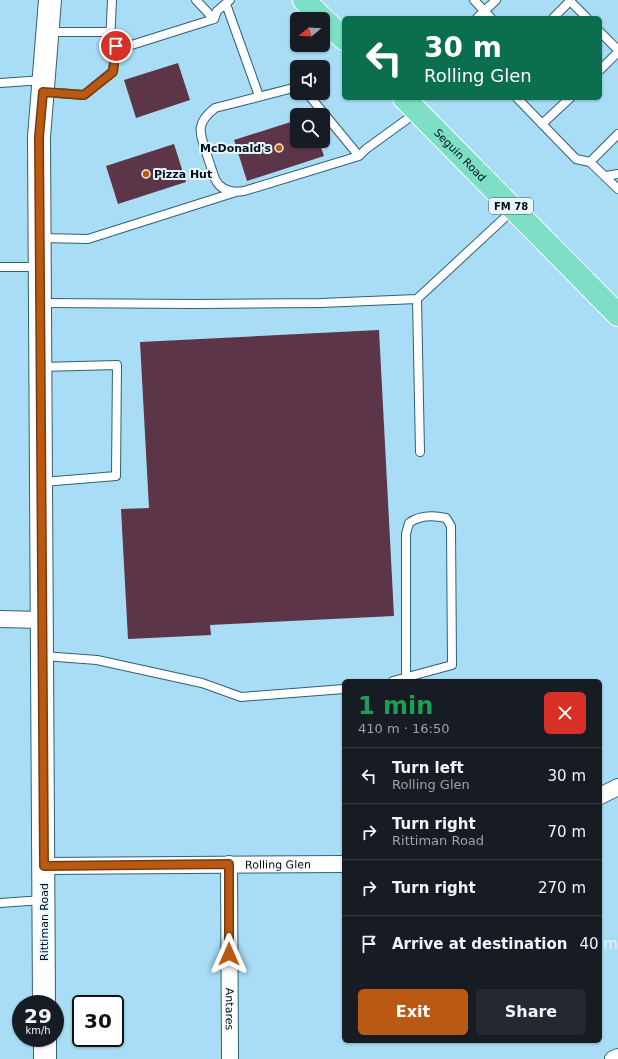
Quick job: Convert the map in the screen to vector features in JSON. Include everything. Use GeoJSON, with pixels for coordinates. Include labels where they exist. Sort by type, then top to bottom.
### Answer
{"type":"FeatureCollection","features":[{"type":"Feature","properties":{"kind":"main road","name":"Rittiman Road"},"geometry":{"type":"LineString","coordinates":[[44,995],[39,137],[50,0]]}},
{"type":"Feature","properties":{"kind":"main road"},"geometry":{"type":"LineString","coordinates":[[304,0],[342,38]]}},
{"type":"Feature","properties":{"kind":"main road","name":"Seguin Road"},"geometry":{"type":"LineString","coordinates":[[410,105],[618,314]]}},
{"type":"Feature","properties":{"kind":"main road"},"geometry":{"type":"LineString","coordinates":[[45,1047],[45,1059]]}},
{"type":"Feature","properties":{"kind":"street"},"geometry":{"type":"LineString","coordinates":[[0,620],[41,620]]}},
{"type":"Feature","properties":{"kind":"street"},"geometry":{"type":"LineString","coordinates":[[602,795],[618,787]]}},
{"type":"Feature","properties":{"kind":"street","name":"Antares"},"geometry":{"type":"LineString","coordinates":[[229,864],[230,1059]]}},
{"type":"Feature","properties":{"kind":"street","name":"Rolling Glen"},"geometry":{"type":"LineString","coordinates":[[44,866],[342,864]]}},
{"type":"Feature","properties":{"kind":"street"},"geometry":{"type":"LineString","coordinates":[[613,1059],[618,1057]]}},
{"type":"Feature","properties":{"kind":"lane"},"geometry":{"type":"LineString","coordinates":[[112,0],[110,43],[122,48],[214,19]]}},
{"type":"Feature","properties":{"kind":"lane"},"geometry":{"type":"LineString","coordinates":[[196,0],[214,19]]}},
{"type":"Feature","properties":{"kind":"lane"},"geometry":{"type":"LineString","coordinates":[[474,0],[490,16]]}},
{"type":"Feature","properties":{"kind":"lane"},"geometry":{"type":"LineString","coordinates":[[479,16],[496,0]]}},
{"type":"Feature","properties":{"kind":"lane"},"geometry":{"type":"LineString","coordinates":[[555,16],[570,1],[585,16]]}},
{"type":"Feature","properties":{"kind":"lane"},"geometry":{"type":"LineString","coordinates":[[214,19],[217,11],[228,2],[259,96]]}},
{"type":"Feature","properties":{"kind":"lane"},"geometry":{"type":"LineString","coordinates":[[47,32],[110,32]]}},
{"type":"Feature","properties":{"kind":"lane"},"geometry":{"type":"LineString","coordinates":[[602,34],[618,52],[602,68]]}},
{"type":"Feature","properties":{"kind":"lane"},"geometry":{"type":"LineString","coordinates":[[0,83],[43,86],[84,95],[113,72],[116,46]]}},
{"type":"Feature","properties":{"kind":"lane"},"geometry":{"type":"LineString","coordinates":[[236,192],[223,189],[217,183],[200,134],[203,121],[215,108],[290,89]]}},
{"type":"Feature","properties":{"kind":"lane"},"geometry":{"type":"LineString","coordinates":[[313,100],[359,156]]}},
{"type":"Feature","properties":{"kind":"lane"},"geometry":{"type":"LineString","coordinates":[[518,100],[576,159],[590,162],[618,189]]}},
{"type":"Feature","properties":{"kind":"lane"},"geometry":{"type":"LineString","coordinates":[[542,124],[568,100]]}},
{"type":"Feature","properties":{"kind":"lane"},"geometry":{"type":"LineString","coordinates":[[40,238],[88,239],[236,192],[244,191],[359,156],[410,105]]}},
{"type":"Feature","properties":{"kind":"lane"},"geometry":{"type":"LineString","coordinates":[[590,162],[618,134]]}},
{"type":"Feature","properties":{"kind":"lane"},"geometry":{"type":"LineString","coordinates":[[606,176],[618,174]]}},
{"type":"Feature","properties":{"kind":"lane"},"geometry":{"type":"LineString","coordinates":[[40,303],[320,304],[417,299],[514,209]]}},
{"type":"Feature","properties":{"kind":"lane"},"geometry":{"type":"LineString","coordinates":[[0,267],[40,267]]}},
{"type":"Feature","properties":{"kind":"lane"},"geometry":{"type":"LineString","coordinates":[[417,299],[420,452]]}},
{"type":"Feature","properties":{"kind":"lane"},"geometry":{"type":"LineString","coordinates":[[40,367],[116,365],[116,476],[41,482]]}},
{"type":"Feature","properties":{"kind":"lane"},"geometry":{"type":"LineString","coordinates":[[402,679],[406,678],[452,665],[452,526],[446,518],[433,516],[416,518],[409,524],[406,534],[406,678]]}},
{"type":"Feature","properties":{"kind":"lane"},"geometry":{"type":"LineString","coordinates":[[42,656],[97,660],[202,683],[241,697],[342,689]]}},
{"type":"Feature","properties":{"kind":"lane"},"geometry":{"type":"LineString","coordinates":[[0,903],[44,900]]}},
{"type":"Feature","properties":{"kind":"building"},"geometry":{"type":"Polygon","coordinates":[[[178,63],[190,100],[136,118],[124,80],[178,63]]]}},
{"type":"Feature","properties":{"kind":"building","name":"McDonald's"},"geometry":{"type":"Polygon","coordinates":[[[290,122],[290,148],[321,148],[324,156],[247,181],[234,140],[290,122]]]}},
{"type":"Feature","properties":{"kind":"building","name":"Pizza Hut"},"geometry":{"type":"Polygon","coordinates":[[[174,144],[186,182],[118,204],[106,166],[174,144]]]}},
{"type":"Feature","properties":{"kind":"building"},"geometry":{"type":"Polygon","coordinates":[[[379,330],[394,616],[210,625],[211,635],[128,639],[121,509],[149,508],[140,342],[379,330]]]}},
{"type":"Feature","properties":{"kind":"place","name":"McDonald's"},"geometry":{"type":"Point","coordinates":[279,148]}},
{"type":"Feature","properties":{"kind":"place","name":"Pizza Hut"},"geometry":{"type":"Point","coordinates":[146,174]}},
{"type":"Feature","properties":{"kind":"route"},"geometry":{"type":"LineString","coordinates":[[116,46],[113,72],[84,95],[43,92],[39,137],[44,866],[229,864],[229,954]]}}]}
